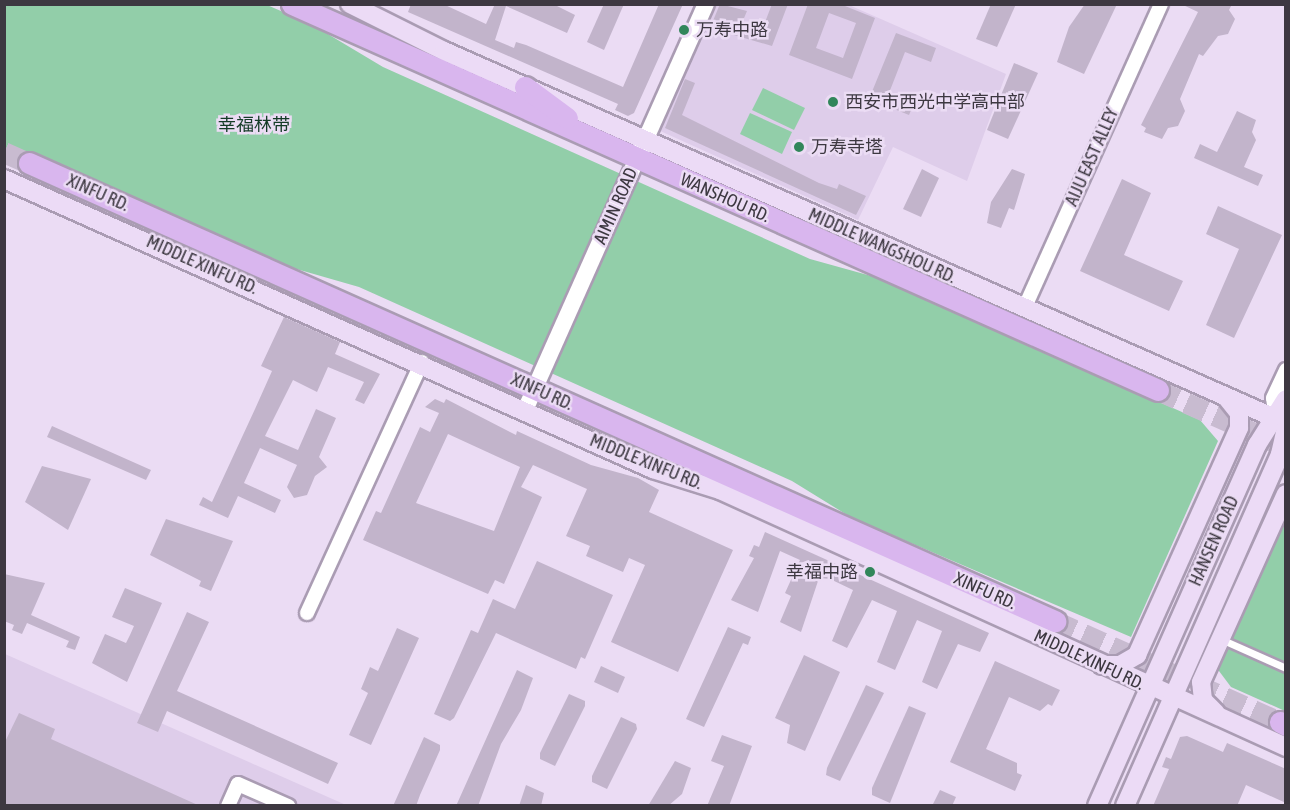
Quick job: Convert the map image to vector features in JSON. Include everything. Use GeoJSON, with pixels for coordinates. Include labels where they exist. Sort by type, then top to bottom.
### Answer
{"type":"FeatureCollection","features":[{"type":"Feature","properties":{"kind":"main road","name":"WANSHOU RD."},"geometry":{"type":"LineString","coordinates":[[292,4],[604,144],[641,150],[1158,390]]}},
{"type":"Feature","properties":{"kind":"main road","name":"MIDDLE WANGSHOU RD."},"geometry":{"type":"LineString","coordinates":[[359,6],[525,87],[641,150],[1024,309],[1282,423]]}},
{"type":"Feature","properties":{"kind":"main road"},"geometry":{"type":"LineString","coordinates":[[525,87],[604,144]]}},
{"type":"Feature","properties":{"kind":"main road","name":"XINFU RD."},"geometry":{"type":"LineString","coordinates":[[29,162],[1055,621]]}},
{"type":"Feature","properties":{"kind":"main road","name":"MIDDLE XINFU RD."},"geometry":{"type":"LineString","coordinates":[[4,179],[526,408],[654,469],[720,490],[1148,687],[1286,747]]}},
{"type":"Feature","properties":{"kind":"main road"},"geometry":{"type":"LineString","coordinates":[[1100,665],[1120,665],[1137,655],[1239,428],[1239,413],[1225,397]]}},
{"type":"Feature","properties":{"kind":"main road","name":"HANSEN ROAD"},"geometry":{"type":"LineString","coordinates":[[1125,806],[1280,454],[1286,399]]}},
{"type":"Feature","properties":{"kind":"main road","name":"HANSEN ROAD"},"geometry":{"type":"LineString","coordinates":[[1097,806],[1257,445],[1282,423]]}},
{"type":"Feature","properties":{"kind":"main road"},"geometry":{"type":"LineString","coordinates":[[1227,721],[1200,693],[1220,639],[1286,494]]}},
{"type":"Feature","properties":{"kind":"street","name":"AIMIN ROAD"},"geometry":{"type":"LineString","coordinates":[[526,408],[706,4]]}},
{"type":"Feature","properties":{"kind":"street","name":"AIJU EAST ALLEY"},"geometry":{"type":"LineString","coordinates":[[1024,309],[1161,4]]}},
{"type":"Feature","properties":{"kind":"street"},"geometry":{"type":"LineString","coordinates":[[307,613],[422,362]]}},
{"type":"Feature","properties":{"kind":"street"},"geometry":{"type":"LineString","coordinates":[[1282,423],[1273,399],[1286,370]]}},
{"type":"Feature","properties":{"kind":"street"},"geometry":{"type":"LineString","coordinates":[[228,806],[238,784],[288,806]]}},
{"type":"Feature","properties":{"kind":"lane"},"geometry":{"type":"LineString","coordinates":[[1220,639],[1286,668]]}},
{"type":"Feature","properties":{"kind":"shaded area","name":"西安市西光中学高中部"},"geometry":{"type":"Polygon","coordinates":[[[715,5],[849,5],[1006,74],[967,181],[893,147],[858,220],[658,130],[715,5]]]}},
{"type":"Feature","properties":{"kind":"shaded area"},"geometry":{"type":"Polygon","coordinates":[[[5,654],[346,805],[5,805],[5,654]]]}},
{"type":"Feature","properties":{"kind":"green space","name":"幸福林带"},"geometry":{"type":"Polygon","coordinates":[[[5,5],[267,5],[311,24],[383,67],[810,259],[882,279],[1200,420],[1218,441],[1131,637],[852,518],[792,481],[359,287],[286,266],[108,186],[97,190],[5,150],[5,5]]]}},
{"type":"Feature","properties":{"kind":"green space"},"geometry":{"type":"Polygon","coordinates":[[[763,88],[805,108],[794,130],[752,110],[763,88]]]}},
{"type":"Feature","properties":{"kind":"green space"},"geometry":{"type":"Polygon","coordinates":[[[750,113],[792,132],[782,154],[740,134],[750,113]]]}},
{"type":"Feature","properties":{"kind":"green space"},"geometry":{"type":"Polygon","coordinates":[[[1285,513],[1285,711],[1231,687],[1216,667],[1285,513]]]}},
{"type":"Feature","properties":{"kind":"building"},"geometry":{"type":"Polygon","coordinates":[[[411,4],[443,4],[486,24],[495,4],[553,4],[575,15],[567,33],[506,6],[495,40],[514,48],[516,42],[526,45],[623,87],[659,4],[683,4],[634,113],[628,116],[615,110],[618,104],[408,12],[411,4]]]}},
{"type":"Feature","properties":{"kind":"building"},"geometry":{"type":"Polygon","coordinates":[[[604,4],[624,4],[604,50],[587,42],[604,4]]]}},
{"type":"Feature","properties":{"kind":"building"},"geometry":{"type":"Polygon","coordinates":[[[720,4],[747,11],[742,23],[762,30],[772,4],[788,4],[772,46],[710,28],[720,4]]]}},
{"type":"Feature","properties":{"kind":"building"},"geometry":{"type":"Polygon","coordinates":[[[808,4],[840,4],[875,18],[852,79],[789,55],[808,4]],[[829,13],[816,48],[843,58],[856,23],[829,13]]]}},
{"type":"Feature","properties":{"kind":"building"},"geometry":{"type":"Polygon","coordinates":[[[991,4],[1016,4],[997,47],[976,39],[991,4]]]}},
{"type":"Feature","properties":{"kind":"building"},"geometry":{"type":"Polygon","coordinates":[[[1085,4],[1117,4],[1084,74],[1057,62],[1069,27],[1085,4]]]}},
{"type":"Feature","properties":{"kind":"building"},"geometry":{"type":"Polygon","coordinates":[[[1181,4],[1232,4],[1229,10],[1235,19],[1228,34],[1218,36],[1203,56],[1199,54],[1180,99],[1185,111],[1178,126],[1168,128],[1162,139],[1144,132],[1146,128],[1141,125],[1198,12],[1181,4]]]}},
{"type":"Feature","properties":{"kind":"building"},"geometry":{"type":"Polygon","coordinates":[[[896,33],[936,48],[931,62],[905,52],[889,93],[914,103],[909,115],[869,99],[896,33]]]}},
{"type":"Feature","properties":{"kind":"building"},"geometry":{"type":"Polygon","coordinates":[[[1014,63],[1038,73],[1008,139],[987,130],[1014,63]]]}},
{"type":"Feature","properties":{"kind":"building"},"geometry":{"type":"Polygon","coordinates":[[[685,79],[695,83],[682,115],[819,183],[837,189],[839,184],[866,196],[856,215],[665,128],[685,79]]]}},
{"type":"Feature","properties":{"kind":"building"},"geometry":{"type":"Polygon","coordinates":[[[1237,111],[1256,120],[1252,132],[1256,140],[1244,167],[1263,175],[1258,186],[1194,158],[1200,144],[1217,152],[1237,111]]]}},
{"type":"Feature","properties":{"kind":"building"},"geometry":{"type":"Polygon","coordinates":[[[922,169],[939,178],[921,217],[903,209],[922,169]]]}},
{"type":"Feature","properties":{"kind":"building"},"geometry":{"type":"Polygon","coordinates":[[[1012,169],[1025,174],[1014,210],[1009,208],[1001,228],[987,223],[991,202],[1012,169]]]}},
{"type":"Feature","properties":{"kind":"building"},"geometry":{"type":"Polygon","coordinates":[[[1122,179],[1151,193],[1124,255],[1183,281],[1169,311],[1080,271],[1122,179]]]}},
{"type":"Feature","properties":{"kind":"building"},"geometry":{"type":"Polygon","coordinates":[[[1218,206],[1282,235],[1234,338],[1206,325],[1239,249],[1206,234],[1218,206]]]}},
{"type":"Feature","properties":{"kind":"building"},"geometry":{"type":"Polygon","coordinates":[[[284,317],[340,342],[335,354],[380,374],[364,404],[355,400],[364,382],[328,367],[317,392],[293,380],[265,436],[298,450],[316,409],[336,418],[319,457],[327,467],[315,476],[307,495],[294,498],[287,487],[297,465],[260,448],[244,483],[281,500],[275,513],[238,496],[228,518],[199,505],[203,497],[212,502],[255,409],[272,371],[261,366],[284,317]]]}},
{"type":"Feature","properties":{"kind":"building"},"geometry":{"type":"Polygon","coordinates":[[[435,399],[444,403],[446,399],[516,435],[517,431],[591,465],[638,478],[659,490],[649,512],[733,550],[678,672],[611,642],[645,565],[629,558],[623,572],[586,556],[590,546],[566,536],[587,489],[533,465],[521,487],[542,497],[504,584],[495,580],[488,594],[363,540],[376,511],[381,513],[420,427],[430,432],[439,413],[425,407],[435,399]],[[448,434],[416,503],[494,531],[520,467],[448,434]]]}},
{"type":"Feature","properties":{"kind":"building"},"geometry":{"type":"Polygon","coordinates":[[[52,426],[151,470],[146,480],[47,437],[52,426]]]}},
{"type":"Feature","properties":{"kind":"building"},"geometry":{"type":"Polygon","coordinates":[[[42,466],[91,479],[68,530],[25,502],[42,466]]]}},
{"type":"Feature","properties":{"kind":"building"},"geometry":{"type":"Polygon","coordinates":[[[166,519],[233,541],[211,591],[199,586],[201,581],[150,555],[166,519]]]}},
{"type":"Feature","properties":{"kind":"building"},"geometry":{"type":"Polygon","coordinates":[[[765,532],[989,633],[980,652],[958,644],[937,689],[922,682],[942,631],[917,620],[895,670],[877,662],[897,611],[872,600],[847,648],[832,641],[853,590],[830,579],[819,578],[801,632],[780,622],[791,596],[785,593],[800,560],[780,551],[758,612],[731,600],[754,558],[749,556],[754,545],[759,547],[765,532]]]}},
{"type":"Feature","properties":{"kind":"building"},"geometry":{"type":"Polygon","coordinates":[[[537,561],[613,595],[585,659],[581,657],[576,669],[496,633],[454,718],[450,721],[434,714],[471,630],[478,633],[493,599],[515,609],[537,561]]]}},
{"type":"Feature","properties":{"kind":"building"},"geometry":{"type":"Polygon","coordinates":[[[4,574],[45,583],[31,615],[80,637],[75,650],[66,647],[69,641],[27,623],[22,634],[12,630],[14,625],[4,621],[4,574]]]}},
{"type":"Feature","properties":{"kind":"building"},"geometry":{"type":"Polygon","coordinates":[[[125,588],[162,603],[127,682],[92,663],[105,634],[126,643],[134,626],[112,617],[125,588]]]}},
{"type":"Feature","properties":{"kind":"building"},"geometry":{"type":"Polygon","coordinates":[[[187,612],[209,622],[177,691],[338,763],[328,784],[167,711],[158,732],[137,723],[187,612]]]}},
{"type":"Feature","properties":{"kind":"building"},"geometry":{"type":"Polygon","coordinates":[[[728,627],[751,637],[748,645],[743,643],[704,727],[686,719],[728,627]]]}},
{"type":"Feature","properties":{"kind":"building"},"geometry":{"type":"Polygon","coordinates":[[[397,628],[419,638],[371,745],[349,735],[368,693],[361,689],[370,667],[378,671],[397,628]]]}},
{"type":"Feature","properties":{"kind":"building"},"geometry":{"type":"Polygon","coordinates":[[[804,655],[840,672],[805,751],[787,743],[790,725],[775,718],[804,655]]]}},
{"type":"Feature","properties":{"kind":"building"},"geometry":{"type":"Polygon","coordinates":[[[995,661],[1060,690],[1052,706],[1048,704],[1040,711],[1009,697],[986,749],[1017,763],[1017,773],[1022,775],[1015,791],[950,762],[995,661]]]}},
{"type":"Feature","properties":{"kind":"building"},"geometry":{"type":"Polygon","coordinates":[[[601,666],[625,677],[618,693],[594,682],[601,666]]]}},
{"type":"Feature","properties":{"kind":"building"},"geometry":{"type":"Polygon","coordinates":[[[517,670],[533,678],[521,710],[501,744],[478,806],[456,806],[517,670]]]}},
{"type":"Feature","properties":{"kind":"building"},"geometry":{"type":"Polygon","coordinates":[[[866,685],[884,693],[840,781],[826,775],[827,768],[866,685]]]}},
{"type":"Feature","properties":{"kind":"building"},"geometry":{"type":"Polygon","coordinates":[[[569,694],[585,701],[585,706],[555,766],[540,759],[540,753],[569,694]]]}},
{"type":"Feature","properties":{"kind":"building"},"geometry":{"type":"Polygon","coordinates":[[[909,706],[926,713],[890,803],[872,795],[872,788],[909,706]]]}},
{"type":"Feature","properties":{"kind":"building"},"geometry":{"type":"Polygon","coordinates":[[[19,713],[55,729],[51,739],[200,806],[4,806],[4,744],[19,713]]]}},
{"type":"Feature","properties":{"kind":"building"},"geometry":{"type":"Polygon","coordinates":[[[621,717],[636,724],[637,729],[607,789],[592,782],[592,776],[621,717]]]}},
{"type":"Feature","properties":{"kind":"building"},"geometry":{"type":"Polygon","coordinates":[[[722,735],[752,746],[729,806],[707,806],[724,766],[711,761],[722,735]]]}},
{"type":"Feature","properties":{"kind":"building"},"geometry":{"type":"Polygon","coordinates":[[[1187,736],[1223,752],[1227,743],[1286,769],[1286,803],[1246,785],[1237,806],[1153,806],[1169,769],[1162,767],[1166,757],[1171,759],[1180,737],[1187,736]]]}},
{"type":"Feature","properties":{"kind":"building"},"geometry":{"type":"Polygon","coordinates":[[[424,737],[440,745],[440,750],[416,806],[393,806],[424,737]]]}},
{"type":"Feature","properties":{"kind":"building"},"geometry":{"type":"Polygon","coordinates":[[[675,761],[691,768],[682,794],[668,806],[648,806],[675,761]]]}},
{"type":"Feature","properties":{"kind":"building"},"geometry":{"type":"Polygon","coordinates":[[[526,785],[544,793],[541,806],[519,806],[526,785]]]}},
{"type":"Feature","properties":{"kind":"building"},"geometry":{"type":"Polygon","coordinates":[[[940,790],[956,797],[952,806],[932,806],[940,790]]]}},
{"type":"Feature","properties":{"kind":"tunnel"},"geometry":{"type":"LineString","coordinates":[[4,152],[29,163]]}},
{"type":"Feature","properties":{"kind":"tunnel"},"geometry":{"type":"LineString","coordinates":[[1158,390],[1286,447]]}},
{"type":"Feature","properties":{"kind":"tunnel"},"geometry":{"type":"LineString","coordinates":[[1055,621],[1280,722]]}},
{"type":"Feature","properties":{"kind":"place","name":"万寿中路"},"geometry":{"type":"Point","coordinates":[684,30]}},
{"type":"Feature","properties":{"kind":"place","name":"西安市西光中学高中部"},"geometry":{"type":"Point","coordinates":[833,102]}},
{"type":"Feature","properties":{"kind":"place","name":"万寿寺塔"},"geometry":{"type":"Point","coordinates":[799,147]}},
{"type":"Feature","properties":{"kind":"place","name":"幸福中路"},"geometry":{"type":"Point","coordinates":[870,572]}}]}
